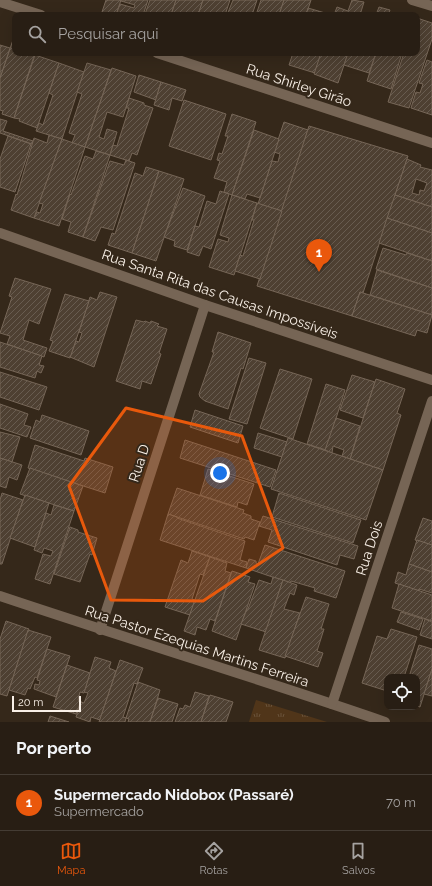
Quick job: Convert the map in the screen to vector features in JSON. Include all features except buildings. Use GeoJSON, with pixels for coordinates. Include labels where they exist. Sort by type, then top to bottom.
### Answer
{"type":"FeatureCollection","features":[{"type":"Feature","properties":{"kind":"street"},"geometry":{"type":"LineString","coordinates":[[412,0],[432,6]]}},
{"type":"Feature","properties":{"kind":"street"},"geometry":{"type":"LineString","coordinates":[[0,2],[32,12]]}},
{"type":"Feature","properties":{"kind":"street","name":"Rua Shirley Girão"},"geometry":{"type":"LineString","coordinates":[[166,56],[432,143]]}},
{"type":"Feature","properties":{"kind":"street","name":"Rua Santa Rita das Causas Impossíveis"},"geometry":{"type":"LineString","coordinates":[[0,233],[205,305],[432,380]]}},
{"type":"Feature","properties":{"kind":"street","name":"Rua D"},"geometry":{"type":"LineString","coordinates":[[100,630],[205,305]]}},
{"type":"Feature","properties":{"kind":"street","name":"Rua Dois"},"geometry":{"type":"LineString","coordinates":[[332,704],[432,401]]}},
{"type":"Feature","properties":{"kind":"street","name":"Rua Pastor Ezequias Martins Ferreira"},"geometry":{"type":"LineString","coordinates":[[0,596],[100,630],[386,722]]}},
{"type":"Feature","properties":{"kind":"highlighted area"},"geometry":{"type":"Polygon","coordinates":[[[126,408],[242,436],[283,548],[203,601],[111,600],[69,486],[126,408]]]}},
{"type":"Feature","properties":{"kind":"green space"},"geometry":{"type":"Polygon","coordinates":[[[256,700],[327,722],[249,722],[256,700]]]}},
{"type":"Feature","properties":{"kind":"place","name":"Supermercado Nidobox (Passaré)"},"geometry":{"type":"Point","coordinates":[319,272]}}]}
